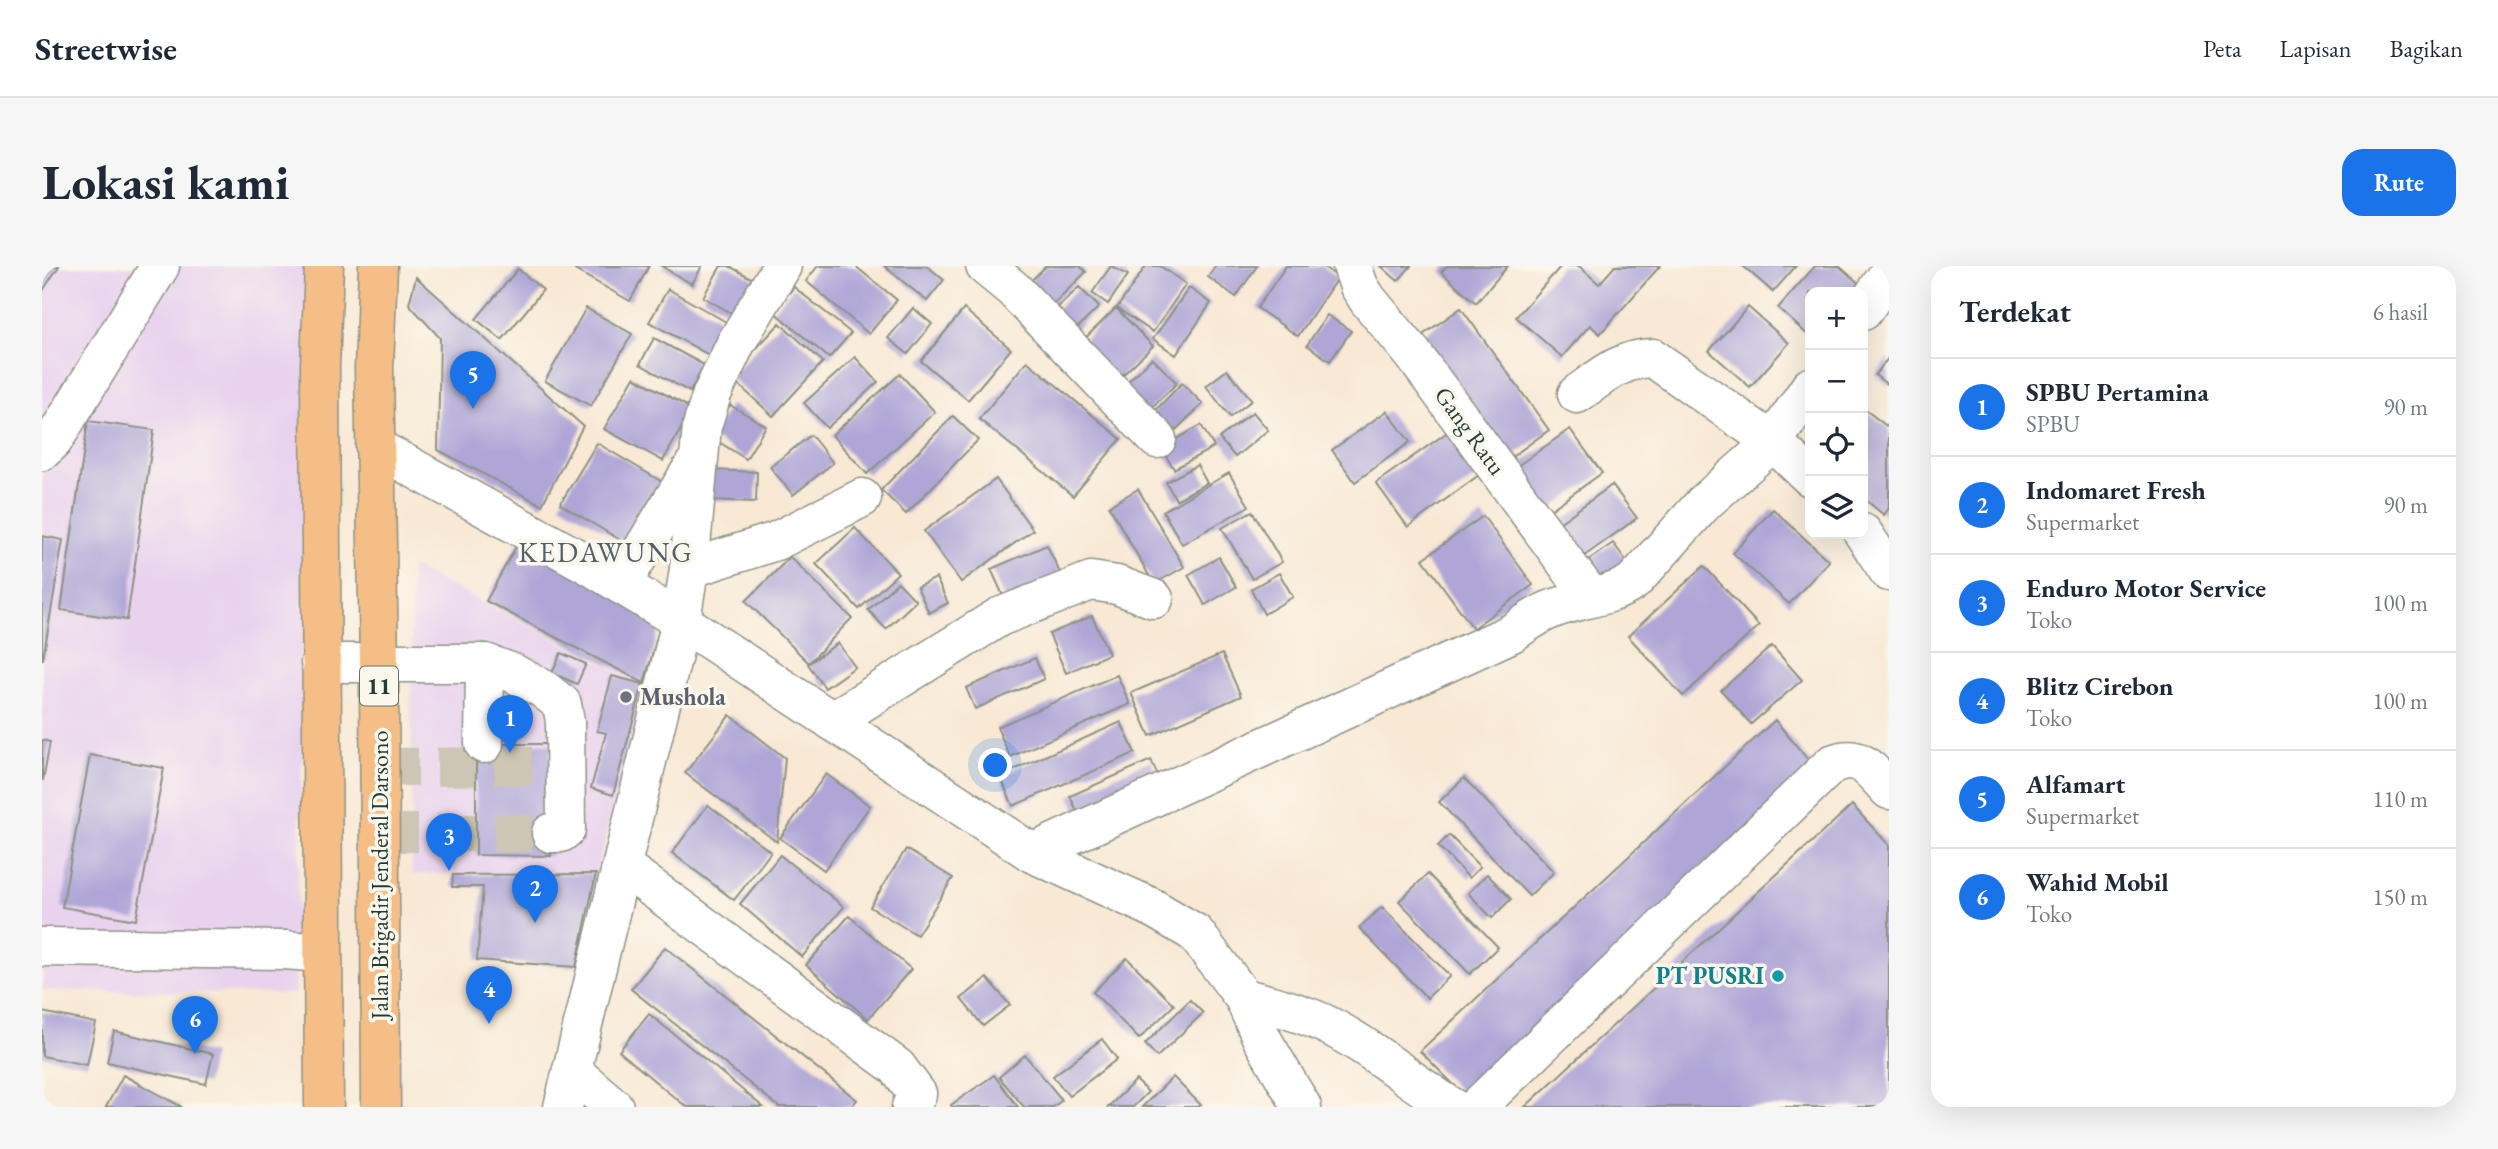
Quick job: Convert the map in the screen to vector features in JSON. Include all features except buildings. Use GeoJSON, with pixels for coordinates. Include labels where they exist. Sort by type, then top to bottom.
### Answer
{"type":"FeatureCollection","features":[{"type":"Feature","properties":{"kind":"highway"},"geometry":{"type":"LineString","coordinates":[[324,266],[320,366],[324,1107]]}},
{"type":"Feature","properties":{"kind":"highway","name":"Jalan Brigadir Jenderal Darsono"},"geometry":{"type":"LineString","coordinates":[[378,266],[374,368],[379,663],[381,1107]]}},
{"type":"Feature","properties":{"kind":"highway"},"geometry":{"type":"LineString","coordinates":[[320,366],[374,368]]}},
{"type":"Feature","properties":{"kind":"highway"},"geometry":{"type":"LineString","coordinates":[[321,799],[379,799]]}},
{"type":"Feature","properties":{"kind":"street"},"geometry":{"type":"LineString","coordinates":[[42,451],[53,441],[160,266]]}},
{"type":"Feature","properties":{"kind":"street"},"geometry":{"type":"LineString","coordinates":[[563,1107],[681,621],[689,569],[702,426],[712,394],[736,343],[782,266]]}},
{"type":"Feature","properties":{"kind":"street"},"geometry":{"type":"LineString","coordinates":[[985,266],[1013,289],[1157,439]]}},
{"type":"Feature","properties":{"kind":"street","name":"Gang Ratu"},"geometry":{"type":"LineString","coordinates":[[1352,266],[1359,286],[1368,300],[1413,354],[1591,597]]}},
{"type":"Feature","properties":{"kind":"street"},"geometry":{"type":"LineString","coordinates":[[1868,304],[1889,272],[1883,266]]}},
{"type":"Feature","properties":{"kind":"street"},"geometry":{"type":"LineString","coordinates":[[1577,394],[1621,364],[1638,358],[1653,358],[1773,442],[1809,476]]}},
{"type":"Feature","properties":{"kind":"street"},"geometry":{"type":"LineString","coordinates":[[1032,853],[1512,633],[1548,611],[1622,590],[1634,581],[1704,503],[1773,442],[1805,394]]}},
{"type":"Feature","properties":{"kind":"street"},"geometry":{"type":"LineString","coordinates":[[375,447],[681,621],[1032,853],[1151,906],[1195,933],[1244,998],[1262,1040],[1301,1107]]}},
{"type":"Feature","properties":{"kind":"street"},"geometry":{"type":"LineString","coordinates":[[621,585],[699,457]]}},
{"type":"Feature","properties":{"kind":"street"},"geometry":{"type":"LineString","coordinates":[[689,569],[776,541],[862,498]]}},
{"type":"Feature","properties":{"kind":"street"},"geometry":{"type":"LineString","coordinates":[[1867,539],[1889,572]]}},
{"type":"Feature","properties":{"kind":"street"},"geometry":{"type":"LineString","coordinates":[[832,721],[999,617],[1091,581],[1117,585],[1154,599]]}},
{"type":"Feature","properties":{"kind":"street"},"geometry":{"type":"LineString","coordinates":[[320,663],[485,663],[513,673],[544,689],[562,704],[565,722],[558,800]]}},
{"type":"Feature","properties":{"kind":"street"},"geometry":{"type":"LineString","coordinates":[[484,744],[485,663]]}},
{"type":"Feature","properties":{"kind":"street"},"geometry":{"type":"LineString","coordinates":[[1477,1107],[1832,764],[1847,758],[1863,763],[1889,790]]}},
{"type":"Feature","properties":{"kind":"street"},"geometry":{"type":"LineString","coordinates":[[622,866],[897,1068],[917,1094],[911,1107]]}},
{"type":"Feature","properties":{"kind":"street"},"geometry":{"type":"LineString","coordinates":[[42,947],[285,950],[322,953]]}},
{"type":"Feature","properties":{"kind":"street"},"geometry":{"type":"LineString","coordinates":[[1244,998],[1282,1006],[1322,1023],[1385,1061],[1419,1087],[1452,1107]]}},
{"type":"Feature","properties":{"kind":"street"},"geometry":{"type":"LineString","coordinates":[[572,1071],[614,1107]]}},
{"type":"Feature","properties":{"kind":"shaded area"},"geometry":{"type":"Polygon","coordinates":[[[42,266],[316,266],[295,994],[42,990],[42,266]]]}},
{"type":"Feature","properties":{"kind":"shaded area"},"geometry":{"type":"Polygon","coordinates":[[[411,566],[646,685],[596,873],[412,874],[411,566]]]}},
{"type":"Feature","properties":{"kind":"tunnel"},"geometry":{"type":"LineString","coordinates":[[380,767],[551,766]]}},
{"type":"Feature","properties":{"kind":"tunnel"},"geometry":{"type":"LineString","coordinates":[[380,833],[551,833]]}},
{"type":"Feature","properties":{"kind":"place","name":"Alfamart"},"geometry":{"type":"Point","coordinates":[473,409]}},
{"type":"Feature","properties":{"kind":"place","name":"Mushola"},"geometry":{"type":"Point","coordinates":[626,697]}},
{"type":"Feature","properties":{"kind":"place","name":"SPBU Pertamina"},"geometry":{"type":"Point","coordinates":[510,753]}},
{"type":"Feature","properties":{"kind":"place","name":"Enduro Motor Service"},"geometry":{"type":"Point","coordinates":[449,871]}},
{"type":"Feature","properties":{"kind":"place","name":"Indomaret Fresh"},"geometry":{"type":"Point","coordinates":[535,923]}},
{"type":"Feature","properties":{"kind":"place","name":"PT PUSRI"},"geometry":{"type":"Point","coordinates":[1778,976]}},
{"type":"Feature","properties":{"kind":"place","name":"Blitz Cirebon"},"geometry":{"type":"Point","coordinates":[489,1024]}},
{"type":"Feature","properties":{"kind":"place","name":"Wahid Mobil"},"geometry":{"type":"Point","coordinates":[195,1054]}},
{"type":"Feature","properties":{"kind":"district","name":"KEDAWUNG"},"geometry":{"type":"Point","coordinates":[606,552]}}]}
